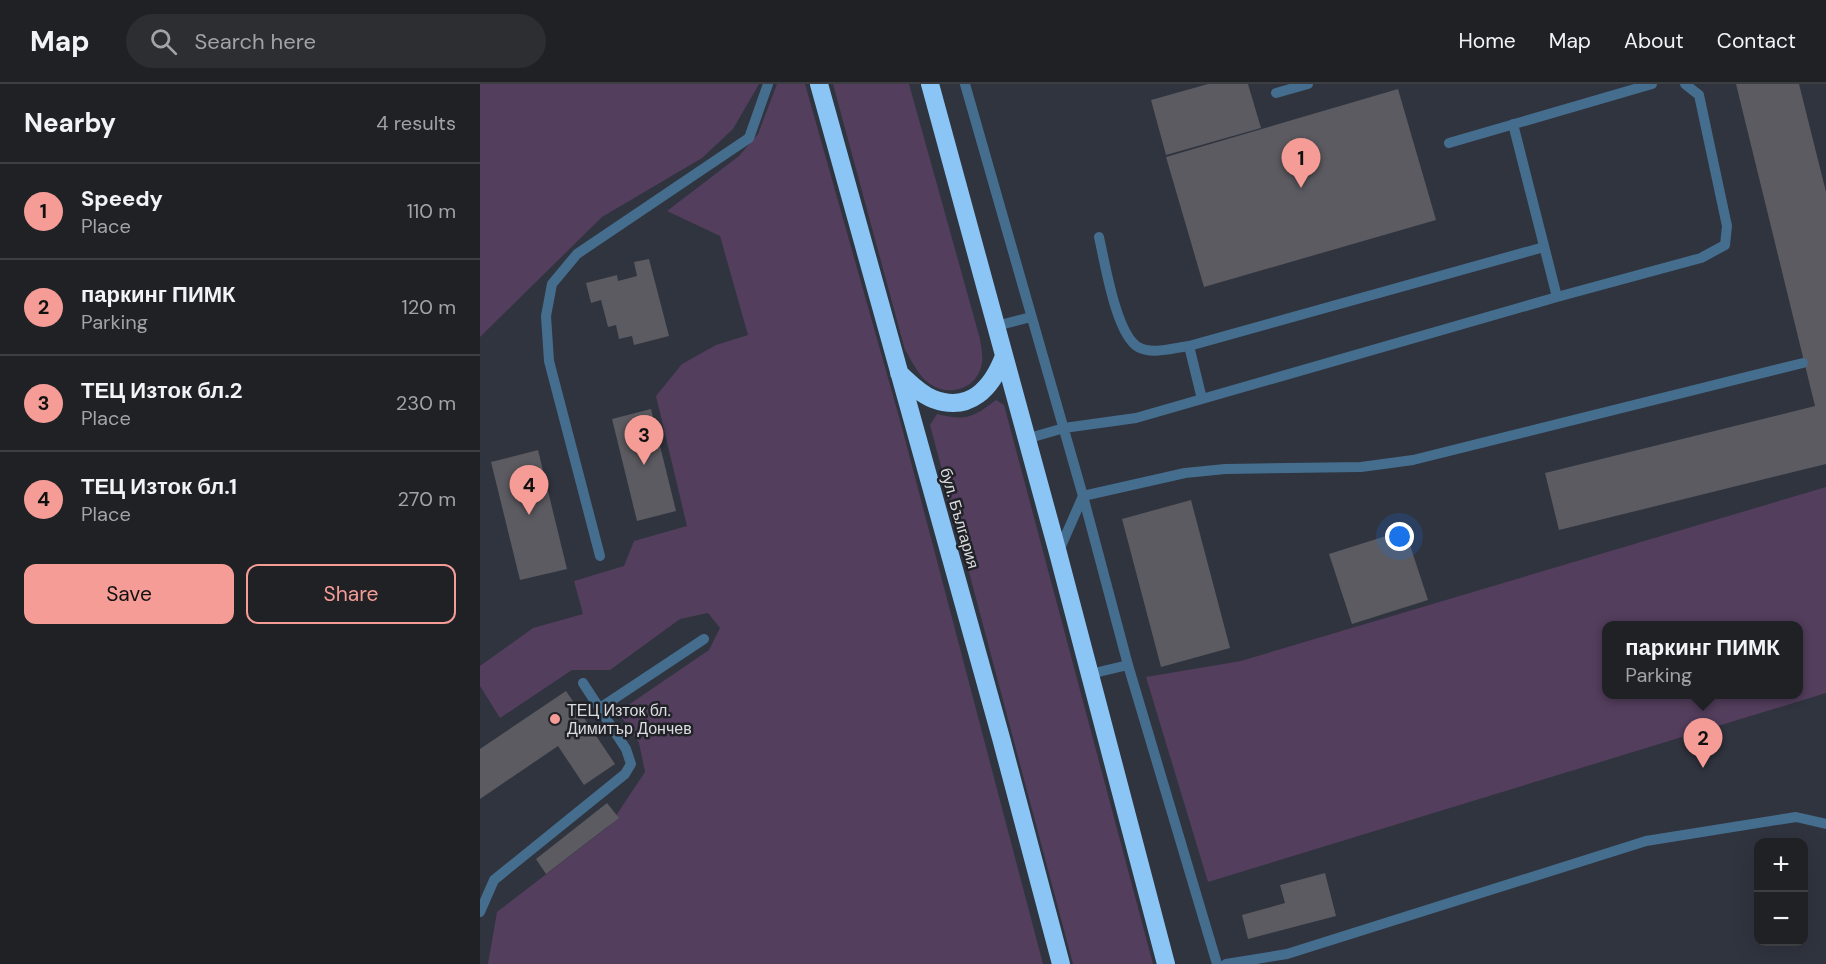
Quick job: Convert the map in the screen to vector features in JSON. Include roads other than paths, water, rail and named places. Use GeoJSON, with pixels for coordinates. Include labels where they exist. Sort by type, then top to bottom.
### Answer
{"type":"FeatureCollection","features":[{"type":"Feature","properties":{"kind":"highway","name":"бул. България"},"geometry":{"type":"LineString","coordinates":[[819,84],[1001,738],[1061,964]]}},
{"type":"Feature","properties":{"kind":"highway"},"geometry":{"type":"LineString","coordinates":[[930,84],[1058,554],[1166,964]]}},
{"type":"Feature","properties":{"kind":"highway"},"geometry":{"type":"LineString","coordinates":[[899,373],[920,392],[932,399],[952,403],[970,399],[987,389],[998,373],[1004,356]]}},
{"type":"Feature","properties":{"kind":"lane"},"geometry":{"type":"LineString","coordinates":[[600,556],[549,361],[546,316],[552,284],[577,254],[749,138],[768,84]]}},
{"type":"Feature","properties":{"kind":"lane"},"geometry":{"type":"LineString","coordinates":[[965,84],[1064,428],[1128,665],[1217,964]]}},
{"type":"Feature","properties":{"kind":"lane"},"geometry":{"type":"LineString","coordinates":[[1276,93],[1308,84]]}},
{"type":"Feature","properties":{"kind":"lane"},"geometry":{"type":"LineString","coordinates":[[1449,143],[1652,84]]}},
{"type":"Feature","properties":{"kind":"lane"},"geometry":{"type":"LineString","coordinates":[[1026,439],[1064,428],[1136,418],[1701,258],[1725,245],[1727,226],[1699,94],[1685,84]]}},
{"type":"Feature","properties":{"kind":"lane"},"geometry":{"type":"LineString","coordinates":[[1513,124],[1557,297]]}},
{"type":"Feature","properties":{"kind":"lane"},"geometry":{"type":"LineString","coordinates":[[1099,237],[1120,321],[1129,339],[1139,348],[1158,351],[1189,346],[1544,247]]}},
{"type":"Feature","properties":{"kind":"lane"},"geometry":{"type":"LineString","coordinates":[[996,326],[1031,317]]}},
{"type":"Feature","properties":{"kind":"lane"},"geometry":{"type":"LineString","coordinates":[[1189,346],[1202,399]]}},
{"type":"Feature","properties":{"kind":"lane"},"geometry":{"type":"LineString","coordinates":[[1083,496],[1185,473],[1226,469],[1361,467],[1413,460],[1803,363]]}},
{"type":"Feature","properties":{"kind":"lane"},"geometry":{"type":"LineString","coordinates":[[1058,554],[1083,496]]}},
{"type":"Feature","properties":{"kind":"lane"},"geometry":{"type":"LineString","coordinates":[[600,708],[704,639]]}},
{"type":"Feature","properties":{"kind":"lane"},"geometry":{"type":"LineString","coordinates":[[1090,674],[1128,665]]}},
{"type":"Feature","properties":{"kind":"lane"},"geometry":{"type":"LineString","coordinates":[[480,908],[494,880],[625,774],[631,764],[626,749],[583,683]]}},
{"type":"Feature","properties":{"kind":"lane"},"geometry":{"type":"LineString","coordinates":[[1226,964],[1288,959],[1646,841],[1796,817],[1826,824]]}},
{"type":"Feature","properties":{"kind":"place","name":"Speedy"},"geometry":{"type":"Point","coordinates":[1301,188]}},
{"type":"Feature","properties":{"kind":"place","name":"ТЕЦ Изток бл.2"},"geometry":{"type":"Point","coordinates":[644,465]}},
{"type":"Feature","properties":{"kind":"place","name":"ТЕЦ Изток бл.1"},"geometry":{"type":"Point","coordinates":[529,515]}},
{"type":"Feature","properties":{"kind":"place","name":"ТЕЦ Изток бл. Димитър Дончев"},"geometry":{"type":"Point","coordinates":[555,719]}},
{"type":"Feature","properties":{"kind":"place","name":"паркинг ПИМК"},"geometry":{"type":"Point","coordinates":[1703,768]}}]}
